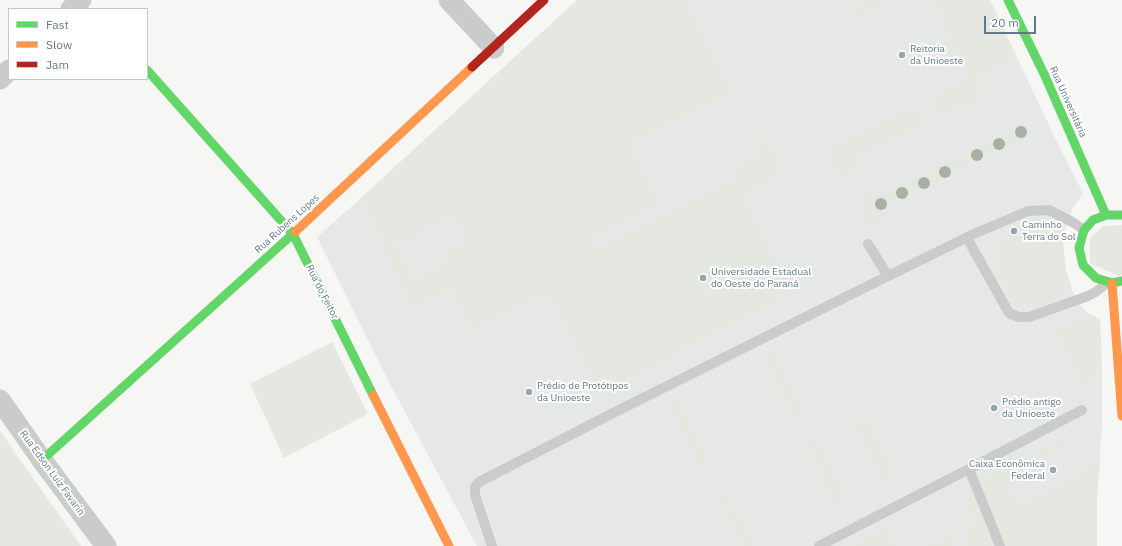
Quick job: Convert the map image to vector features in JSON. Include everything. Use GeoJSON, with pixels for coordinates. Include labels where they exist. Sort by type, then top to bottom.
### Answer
{"type":"FeatureCollection","features":[{"type":"Feature","properties":{"kind":"street"},"geometry":{"type":"LineString","coordinates":[[72,8],[81,0]]}},
{"type":"Feature","properties":{"kind":"street"},"geometry":{"type":"LineString","coordinates":[[85,0],[92,8]]}},
{"type":"Feature","properties":{"kind":"street"},"geometry":{"type":"LineString","coordinates":[[449,0],[494,48]]}},
{"type":"Feature","properties":{"kind":"street","name":"Rua Rubens Lopes"},"geometry":{"type":"LineString","coordinates":[[42,460],[293,234],[544,0]]}},
{"type":"Feature","properties":{"kind":"street","name":"Rua Universitária"},"geometry":{"type":"LineString","coordinates":[[1008,0],[1044,76],[1106,215]]}},
{"type":"Feature","properties":{"kind":"street"},"geometry":{"type":"LineString","coordinates":[[0,79],[8,71]]}},
{"type":"Feature","properties":{"kind":"street","name":"Rua do Feitor"},"geometry":{"type":"LineString","coordinates":[[148,71],[293,234],[449,546]]}},
{"type":"Feature","properties":{"kind":"street"},"geometry":{"type":"LineString","coordinates":[[1122,215],[1106,215],[1094,220],[1084,230],[1079,248],[1083,265],[1096,278],[1110,282],[1122,281]]}},
{"type":"Feature","properties":{"kind":"street"},"geometry":{"type":"LineString","coordinates":[[1110,282],[1122,416]]}},
{"type":"Feature","properties":{"kind":"street","name":"Rua Edson Luiz Favarin"},"geometry":{"type":"LineString","coordinates":[[0,400],[42,460],[106,546]]}},
{"type":"Feature","properties":{"kind":"lane"},"geometry":{"type":"LineString","coordinates":[[492,546],[475,495],[475,487],[479,482],[624,407],[888,276],[1028,211],[1049,210],[1074,222],[1084,230]]}},
{"type":"Feature","properties":{"kind":"lane"},"geometry":{"type":"LineString","coordinates":[[967,238],[1009,313],[1019,317],[1029,317],[1088,296],[1110,282]]}},
{"type":"Feature","properties":{"kind":"lane"},"geometry":{"type":"LineString","coordinates":[[868,244],[888,276]]}},
{"type":"Feature","properties":{"kind":"lane"},"geometry":{"type":"LineString","coordinates":[[819,546],[1082,410]]}},
{"type":"Feature","properties":{"kind":"lane"},"geometry":{"type":"LineString","coordinates":[[969,469],[1000,546]]}},
{"type":"Feature","properties":{"kind":"shaded area","name":"Universidade Estadual do Oeste do Paraná"},"geometry":{"type":"Polygon","coordinates":[[[577,0],[990,0],[1056,140],[1083,193],[1073,208],[1065,230],[1063,244],[1066,271],[1075,298],[1087,313],[1100,319],[1102,426],[1097,496],[1097,546],[477,546],[391,386],[317,237],[577,0]]]}},
{"type":"Feature","properties":{"kind":"shaded area"},"geometry":{"type":"Polygon","coordinates":[[[577,0],[687,0],[732,93],[759,141],[767,139],[784,174],[745,194],[794,293],[600,393],[550,293],[473,331],[451,289],[411,309],[361,198],[577,0]],[[732,93],[631,144],[639,165],[659,204],[592,239],[597,249],[737,179],[733,169],[760,156],[732,93]],[[453,215],[433,225],[447,252],[467,242],[453,215]],[[429,227],[416,234],[433,268],[447,261],[429,227]],[[411,236],[395,244],[414,280],[430,272],[411,236]]]}},
{"type":"Feature","properties":{"kind":"shaded area"},"geometry":{"type":"Polygon","coordinates":[[[861,0],[895,0],[845,24],[842,18],[854,12],[861,0]]]}},
{"type":"Feature","properties":{"kind":"shaded area"},"geometry":{"type":"Polygon","coordinates":[[[932,0],[990,0],[1016,56],[976,76],[984,97],[939,118],[930,99],[970,79],[932,0]]]}},
{"type":"Feature","properties":{"kind":"shaded area"},"geometry":{"type":"Polygon","coordinates":[[[915,106],[925,125],[856,157],[853,176],[843,183],[827,157],[826,152],[829,148],[915,106]]]}},
{"type":"Feature","properties":{"kind":"shaded area"},"geometry":{"type":"Polygon","coordinates":[[[1028,122],[1033,132],[885,208],[883,223],[875,227],[866,223],[858,204],[860,194],[868,190],[880,198],[1028,122]]]}},
{"type":"Feature","properties":{"kind":"shaded area"},"geometry":{"type":"Polygon","coordinates":[[[1035,222],[1048,224],[1065,230],[1063,244],[1066,271],[1071,285],[1065,293],[1054,301],[1041,306],[1027,305],[1014,300],[1004,292],[996,280],[993,267],[994,253],[1000,241],[1009,231],[1021,224],[1035,222]]]}},
{"type":"Feature","properties":{"kind":"shaded area"},"geometry":{"type":"Polygon","coordinates":[[[1122,225],[1122,275],[1119,276],[1090,263],[1090,238],[1103,226],[1122,225]]]}},
{"type":"Feature","properties":{"kind":"shaded area"},"geometry":{"type":"Polygon","coordinates":[[[1087,313],[1100,319],[1102,372],[1082,387],[1055,331],[1087,313]]]}},
{"type":"Feature","properties":{"kind":"shaded area"},"geometry":{"type":"Polygon","coordinates":[[[332,342],[368,414],[284,458],[250,384],[332,342]]]}},
{"type":"Feature","properties":{"kind":"shaded area"},"geometry":{"type":"Polygon","coordinates":[[[774,351],[805,412],[793,418],[762,357],[774,351]]]}},
{"type":"Feature","properties":{"kind":"shaded area"},"geometry":{"type":"Polygon","coordinates":[[[679,399],[711,462],[700,468],[668,404],[679,399]]]}},
{"type":"Feature","properties":{"kind":"shaded area"},"geometry":{"type":"Polygon","coordinates":[[[866,416],[894,474],[881,481],[852,423],[866,416]]]}},
{"type":"Feature","properties":{"kind":"shaded area"},"geometry":{"type":"Polygon","coordinates":[[[0,431],[81,546],[0,546],[0,431]]]}},
{"type":"Feature","properties":{"kind":"shaded area"},"geometry":{"type":"Polygon","coordinates":[[[1062,438],[1065,446],[1005,479],[1019,507],[1100,461],[1097,496],[1097,546],[1005,546],[978,480],[1062,438]]]}},
{"type":"Feature","properties":{"kind":"shaded area"},"geometry":{"type":"Polygon","coordinates":[[[817,439],[846,498],[835,504],[806,444],[817,439]]]}},
{"type":"Feature","properties":{"kind":"shaded area"},"geometry":{"type":"Polygon","coordinates":[[[970,484],[992,546],[963,546],[972,517],[962,488],[970,484]]]}},
{"type":"Feature","properties":{"kind":"shaded area"},"geometry":{"type":"Polygon","coordinates":[[[725,490],[754,546],[741,546],[715,495],[725,490]]]}},
{"type":"Feature","properties":{"kind":"shaded area"},"geometry":{"type":"Polygon","coordinates":[[[887,526],[896,546],[849,546],[887,526]]]}},
{"type":"Feature","properties":{"kind":"shaded area"},"geometry":{"type":"Polygon","coordinates":[[[957,529],[952,546],[927,546],[957,529]]]}},
{"type":"Feature","properties":{"kind":"traffic: fast"},"geometry":{"type":"LineString","coordinates":[[1008,0],[1045,76],[1106,215]]}},
{"type":"Feature","properties":{"kind":"traffic: fast"},"geometry":{"type":"LineString","coordinates":[[148,71],[293,234],[373,395]]}},
{"type":"Feature","properties":{"kind":"traffic: fast"},"geometry":{"type":"LineString","coordinates":[[1122,215],[1106,215],[1093,220],[1084,230],[1079,248],[1083,265],[1096,278],[1112,283],[1122,281]]}},
{"type":"Feature","properties":{"kind":"traffic: fast"},"geometry":{"type":"LineString","coordinates":[[42,460],[295,232]]}},
{"type":"Feature","properties":{"kind":"traffic: slow"},"geometry":{"type":"LineString","coordinates":[[295,232],[472,67]]}},
{"type":"Feature","properties":{"kind":"traffic: slow"},"geometry":{"type":"LineString","coordinates":[[1112,283],[1122,416]]}},
{"type":"Feature","properties":{"kind":"traffic: slow"},"geometry":{"type":"LineString","coordinates":[[373,395],[449,546]]}},
{"type":"Feature","properties":{"kind":"traffic: jam"},"geometry":{"type":"LineString","coordinates":[[472,67],[544,0]]}},
{"type":"Feature","properties":{"kind":"place","name":"Reitoria da Unioeste"},"geometry":{"type":"Point","coordinates":[902,55]}},
{"type":"Feature","properties":{"kind":"place","name":"Caminho Terra do Sol"},"geometry":{"type":"Point","coordinates":[1014,231]}},
{"type":"Feature","properties":{"kind":"place","name":"Universidade Estadual do Oeste do Paraná"},"geometry":{"type":"Point","coordinates":[703,278]}},
{"type":"Feature","properties":{"kind":"place","name":"Prédio de Protótipos da Unioeste"},"geometry":{"type":"Point","coordinates":[529,392]}},
{"type":"Feature","properties":{"kind":"place","name":"Prédio antigo da Unioeste"},"geometry":{"type":"Point","coordinates":[994,408]}},
{"type":"Feature","properties":{"kind":"place","name":"Caixa Econômica Federal"},"geometry":{"type":"Point","coordinates":[1053,470]}}]}
